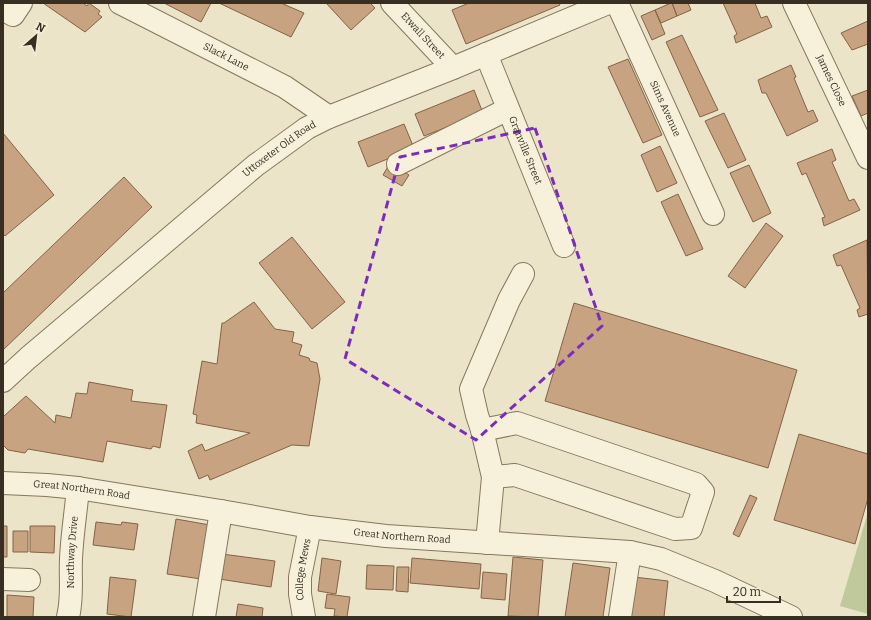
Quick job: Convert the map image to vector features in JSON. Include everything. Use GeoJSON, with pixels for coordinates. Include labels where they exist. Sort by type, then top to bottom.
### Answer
{"type":"FeatureCollection","features":[{"type":"Feature","properties":{"kind":"street"},"geometry":{"type":"LineString","coordinates":[[3,9],[13,15],[21,3]]}},
{"type":"Feature","properties":{"kind":"street","name":"Slack Lane"},"geometry":{"type":"LineString","coordinates":[[120,3],[285,87],[329,117]]}},
{"type":"Feature","properties":{"kind":"street","name":"Etwall Street"},"geometry":{"type":"LineString","coordinates":[[392,3],[453,68]]}},
{"type":"Feature","properties":{"kind":"street","name":"Uttoxeter Old Road"},"geometry":{"type":"LineString","coordinates":[[3,381],[256,165],[298,133],[329,117],[486,54],[581,8],[608,3]]}},
{"type":"Feature","properties":{"kind":"street","name":"Sims Avenue"},"geometry":{"type":"LineString","coordinates":[[617,3],[714,214]]}},
{"type":"Feature","properties":{"kind":"street","name":"James Close"},"geometry":{"type":"LineString","coordinates":[[794,3],[868,158]]}},
{"type":"Feature","properties":{"kind":"street","name":"Granville Street"},"geometry":{"type":"LineString","coordinates":[[486,54],[564,246]]}},
{"type":"Feature","properties":{"kind":"street"},"geometry":{"type":"LineString","coordinates":[[398,164],[508,109]]}},
{"type":"Feature","properties":{"kind":"street"},"geometry":{"type":"LineString","coordinates":[[487,543],[493,477],[471,389],[509,300],[523,274]]}},
{"type":"Feature","properties":{"kind":"street"},"geometry":{"type":"LineString","coordinates":[[482,430],[517,423],[696,484],[702,492],[691,528],[675,529],[515,476],[493,477]]}},
{"type":"Feature","properties":{"kind":"street","name":"Great Northern Road"},"geometry":{"type":"LineString","coordinates":[[3,483],[78,488],[310,527],[386,536],[630,552],[661,559],[715,581],[791,617]]}},
{"type":"Feature","properties":{"kind":"street","name":"Northway Drive"},"geometry":{"type":"LineString","coordinates":[[68,617],[72,593],[71,560],[78,488]]}},
{"type":"Feature","properties":{"kind":"street"},"geometry":{"type":"LineString","coordinates":[[204,617],[222,511]]}},
{"type":"Feature","properties":{"kind":"street","name":"College Mews"},"geometry":{"type":"LineString","coordinates":[[305,615],[300,594],[300,576],[310,527]]}},
{"type":"Feature","properties":{"kind":"street"},"geometry":{"type":"LineString","coordinates":[[620,617],[630,552]]}},
{"type":"Feature","properties":{"kind":"street"},"geometry":{"type":"LineString","coordinates":[[3,579],[29,580]]}},
{"type":"Feature","properties":{"kind":"highlighted area"},"geometry":{"type":"Polygon","coordinates":[[[535,128],[602,326],[476,440],[345,359],[400,157],[535,128]]]}},
{"type":"Feature","properties":{"kind":"green space"},"geometry":{"type":"Polygon","coordinates":[[[868,512],[868,614],[840,606],[868,512]]]}},
{"type":"Feature","properties":{"kind":"building"},"geometry":{"type":"Polygon","coordinates":[[[43,3],[83,3],[87,6],[89,3],[100,11],[98,14],[102,17],[85,32],[43,3]]]}},
{"type":"Feature","properties":{"kind":"building"},"geometry":{"type":"Polygon","coordinates":[[[164,3],[211,3],[201,22],[164,3]]]}},
{"type":"Feature","properties":{"kind":"building"},"geometry":{"type":"Polygon","coordinates":[[[219,3],[281,3],[304,13],[291,37],[219,3]]]}},
{"type":"Feature","properties":{"kind":"building"},"geometry":{"type":"Polygon","coordinates":[[[326,3],[370,3],[375,8],[351,30],[326,3]]]}},
{"type":"Feature","properties":{"kind":"building"},"geometry":{"type":"Polygon","coordinates":[[[469,3],[559,3],[560,5],[466,44],[452,10],[469,3]]]}},
{"type":"Feature","properties":{"kind":"building"},"geometry":{"type":"Polygon","coordinates":[[[671,3],[677,16],[661,23],[655,10],[671,3]]]}},
{"type":"Feature","properties":{"kind":"building"},"geometry":{"type":"Polygon","coordinates":[[[672,3],[688,3],[691,10],[677,16],[672,3]]]}},
{"type":"Feature","properties":{"kind":"building"},"geometry":{"type":"Polygon","coordinates":[[[723,3],[755,3],[761,18],[767,16],[772,27],[736,43],[734,36],[737,34],[723,3]]]}},
{"type":"Feature","properties":{"kind":"building"},"geometry":{"type":"Polygon","coordinates":[[[655,10],[665,34],[652,40],[641,16],[655,10]]]}},
{"type":"Feature","properties":{"kind":"building"},"geometry":{"type":"Polygon","coordinates":[[[868,21],[868,44],[852,50],[841,33],[868,21]]]}},
{"type":"Feature","properties":{"kind":"building"},"geometry":{"type":"Polygon","coordinates":[[[682,35],[718,110],[700,117],[666,42],[682,35]]]}},
{"type":"Feature","properties":{"kind":"building"},"geometry":{"type":"Polygon","coordinates":[[[628,59],[662,135],[643,143],[608,67],[628,59]]]}},
{"type":"Feature","properties":{"kind":"building"},"geometry":{"type":"Polygon","coordinates":[[[791,65],[796,77],[794,78],[808,112],[813,110],[818,121],[787,136],[766,93],[762,93],[758,80],[791,65]]]}},
{"type":"Feature","properties":{"kind":"building"},"geometry":{"type":"Polygon","coordinates":[[[474,90],[483,113],[424,136],[415,114],[474,90]]]}},
{"type":"Feature","properties":{"kind":"building"},"geometry":{"type":"Polygon","coordinates":[[[868,90],[868,113],[861,116],[852,96],[868,90]]]}},
{"type":"Feature","properties":{"kind":"building"},"geometry":{"type":"Polygon","coordinates":[[[724,113],[746,160],[728,168],[705,121],[724,113]]]}},
{"type":"Feature","properties":{"kind":"building"},"geometry":{"type":"Polygon","coordinates":[[[404,124],[414,148],[368,167],[358,142],[404,124]]]}},
{"type":"Feature","properties":{"kind":"building"},"geometry":{"type":"Polygon","coordinates":[[[3,133],[54,195],[5,236],[3,234],[3,133]]]}},
{"type":"Feature","properties":{"kind":"building"},"geometry":{"type":"Polygon","coordinates":[[[660,146],[677,183],[657,192],[641,155],[660,146]]]}},
{"type":"Feature","properties":{"kind":"building"},"geometry":{"type":"Polygon","coordinates":[[[832,149],[836,160],[832,162],[849,201],[854,199],[860,210],[824,226],[822,218],[825,217],[806,173],[802,175],[797,163],[832,149]]]}},
{"type":"Feature","properties":{"kind":"building"},"geometry":{"type":"Polygon","coordinates":[[[390,163],[409,175],[402,186],[383,175],[390,163]]]}},
{"type":"Feature","properties":{"kind":"building"},"geometry":{"type":"Polygon","coordinates":[[[749,165],[771,213],[753,222],[730,173],[749,165]]]}},
{"type":"Feature","properties":{"kind":"building"},"geometry":{"type":"Polygon","coordinates":[[[124,177],[152,207],[3,350],[3,293],[124,177]]]}},
{"type":"Feature","properties":{"kind":"building"},"geometry":{"type":"Polygon","coordinates":[[[678,194],[703,249],[686,256],[661,202],[678,194]]]}},
{"type":"Feature","properties":{"kind":"building"},"geometry":{"type":"Polygon","coordinates":[[[766,223],[783,236],[745,288],[728,276],[766,223]]]}},
{"type":"Feature","properties":{"kind":"building"},"geometry":{"type":"Polygon","coordinates":[[[292,237],[345,302],[312,329],[259,263],[292,237]]]}},
{"type":"Feature","properties":{"kind":"building"},"geometry":{"type":"Polygon","coordinates":[[[867,240],[868,314],[859,317],[857,310],[860,308],[841,265],[837,266],[833,255],[867,240]]]}},
{"type":"Feature","properties":{"kind":"building"},"geometry":{"type":"Polygon","coordinates":[[[254,302],[275,329],[294,332],[292,342],[302,345],[299,355],[309,358],[310,361],[317,363],[320,379],[309,446],[292,445],[210,480],[208,475],[199,479],[188,451],[202,444],[205,451],[250,433],[196,423],[197,415],[193,414],[202,361],[217,364],[222,323],[254,302]]]}},
{"type":"Feature","properties":{"kind":"building"},"geometry":{"type":"Polygon","coordinates":[[[574,303],[797,370],[768,468],[545,401],[574,303]]]}},
{"type":"Feature","properties":{"kind":"building"},"geometry":{"type":"Polygon","coordinates":[[[89,382],[133,390],[131,401],[167,405],[160,448],[153,446],[151,449],[107,441],[103,462],[28,449],[25,453],[8,450],[3,445],[3,417],[26,396],[55,423],[56,415],[71,418],[76,393],[87,394],[89,382]]]}},
{"type":"Feature","properties":{"kind":"building"},"geometry":{"type":"Polygon","coordinates":[[[799,434],[868,454],[868,498],[855,544],[774,520],[799,434]]]}},
{"type":"Feature","properties":{"kind":"building"},"geometry":{"type":"Polygon","coordinates":[[[750,495],[757,498],[739,537],[733,534],[750,495]]]}},
{"type":"Feature","properties":{"kind":"building"},"geometry":{"type":"Polygon","coordinates":[[[176,519],[210,525],[201,579],[167,574],[176,519]]]}},
{"type":"Feature","properties":{"kind":"building"},"geometry":{"type":"Polygon","coordinates":[[[96,522],[121,525],[122,522],[138,524],[134,550],[93,545],[96,522]]]}},
{"type":"Feature","properties":{"kind":"building"},"geometry":{"type":"Polygon","coordinates":[[[3,526],[7,526],[7,557],[3,557],[3,526]]]}},
{"type":"Feature","properties":{"kind":"building"},"geometry":{"type":"Polygon","coordinates":[[[30,526],[55,526],[54,553],[30,552],[30,526]]]}},
{"type":"Feature","properties":{"kind":"building"},"geometry":{"type":"Polygon","coordinates":[[[13,531],[28,531],[28,552],[13,552],[13,531]]]}},
{"type":"Feature","properties":{"kind":"building"},"geometry":{"type":"Polygon","coordinates":[[[222,554],[275,561],[271,587],[219,579],[222,554]]]}},
{"type":"Feature","properties":{"kind":"building"},"geometry":{"type":"Polygon","coordinates":[[[513,557],[543,560],[538,617],[508,616],[513,557]]]}},
{"type":"Feature","properties":{"kind":"building"},"geometry":{"type":"Polygon","coordinates":[[[322,558],[341,561],[336,594],[318,591],[322,558]]]}},
{"type":"Feature","properties":{"kind":"building"},"geometry":{"type":"Polygon","coordinates":[[[412,558],[481,564],[479,589],[410,583],[412,558]]]}},
{"type":"Feature","properties":{"kind":"building"},"geometry":{"type":"Polygon","coordinates":[[[573,563],[610,568],[603,617],[565,617],[573,563]]]}},
{"type":"Feature","properties":{"kind":"building"},"geometry":{"type":"Polygon","coordinates":[[[367,565],[394,566],[393,590],[366,589],[367,565]]]}},
{"type":"Feature","properties":{"kind":"building"},"geometry":{"type":"Polygon","coordinates":[[[397,567],[409,567],[408,592],[396,591],[397,567]]]}},
{"type":"Feature","properties":{"kind":"building"},"geometry":{"type":"Polygon","coordinates":[[[483,572],[507,574],[505,600],[481,598],[483,572]]]}},
{"type":"Feature","properties":{"kind":"building"},"geometry":{"type":"Polygon","coordinates":[[[110,577],[136,580],[131,617],[107,614],[110,577]]]}},
{"type":"Feature","properties":{"kind":"building"},"geometry":{"type":"Polygon","coordinates":[[[634,577],[668,581],[664,617],[629,617],[634,577]]]}},
{"type":"Feature","properties":{"kind":"building"},"geometry":{"type":"Polygon","coordinates":[[[327,594],[350,597],[347,617],[334,616],[335,609],[325,608],[327,594]]]}},
{"type":"Feature","properties":{"kind":"building"},"geometry":{"type":"Polygon","coordinates":[[[7,595],[34,597],[33,617],[7,617],[7,595]]]}},
{"type":"Feature","properties":{"kind":"building"},"geometry":{"type":"Polygon","coordinates":[[[238,604],[263,608],[262,617],[236,617],[238,604]]]}}]}
